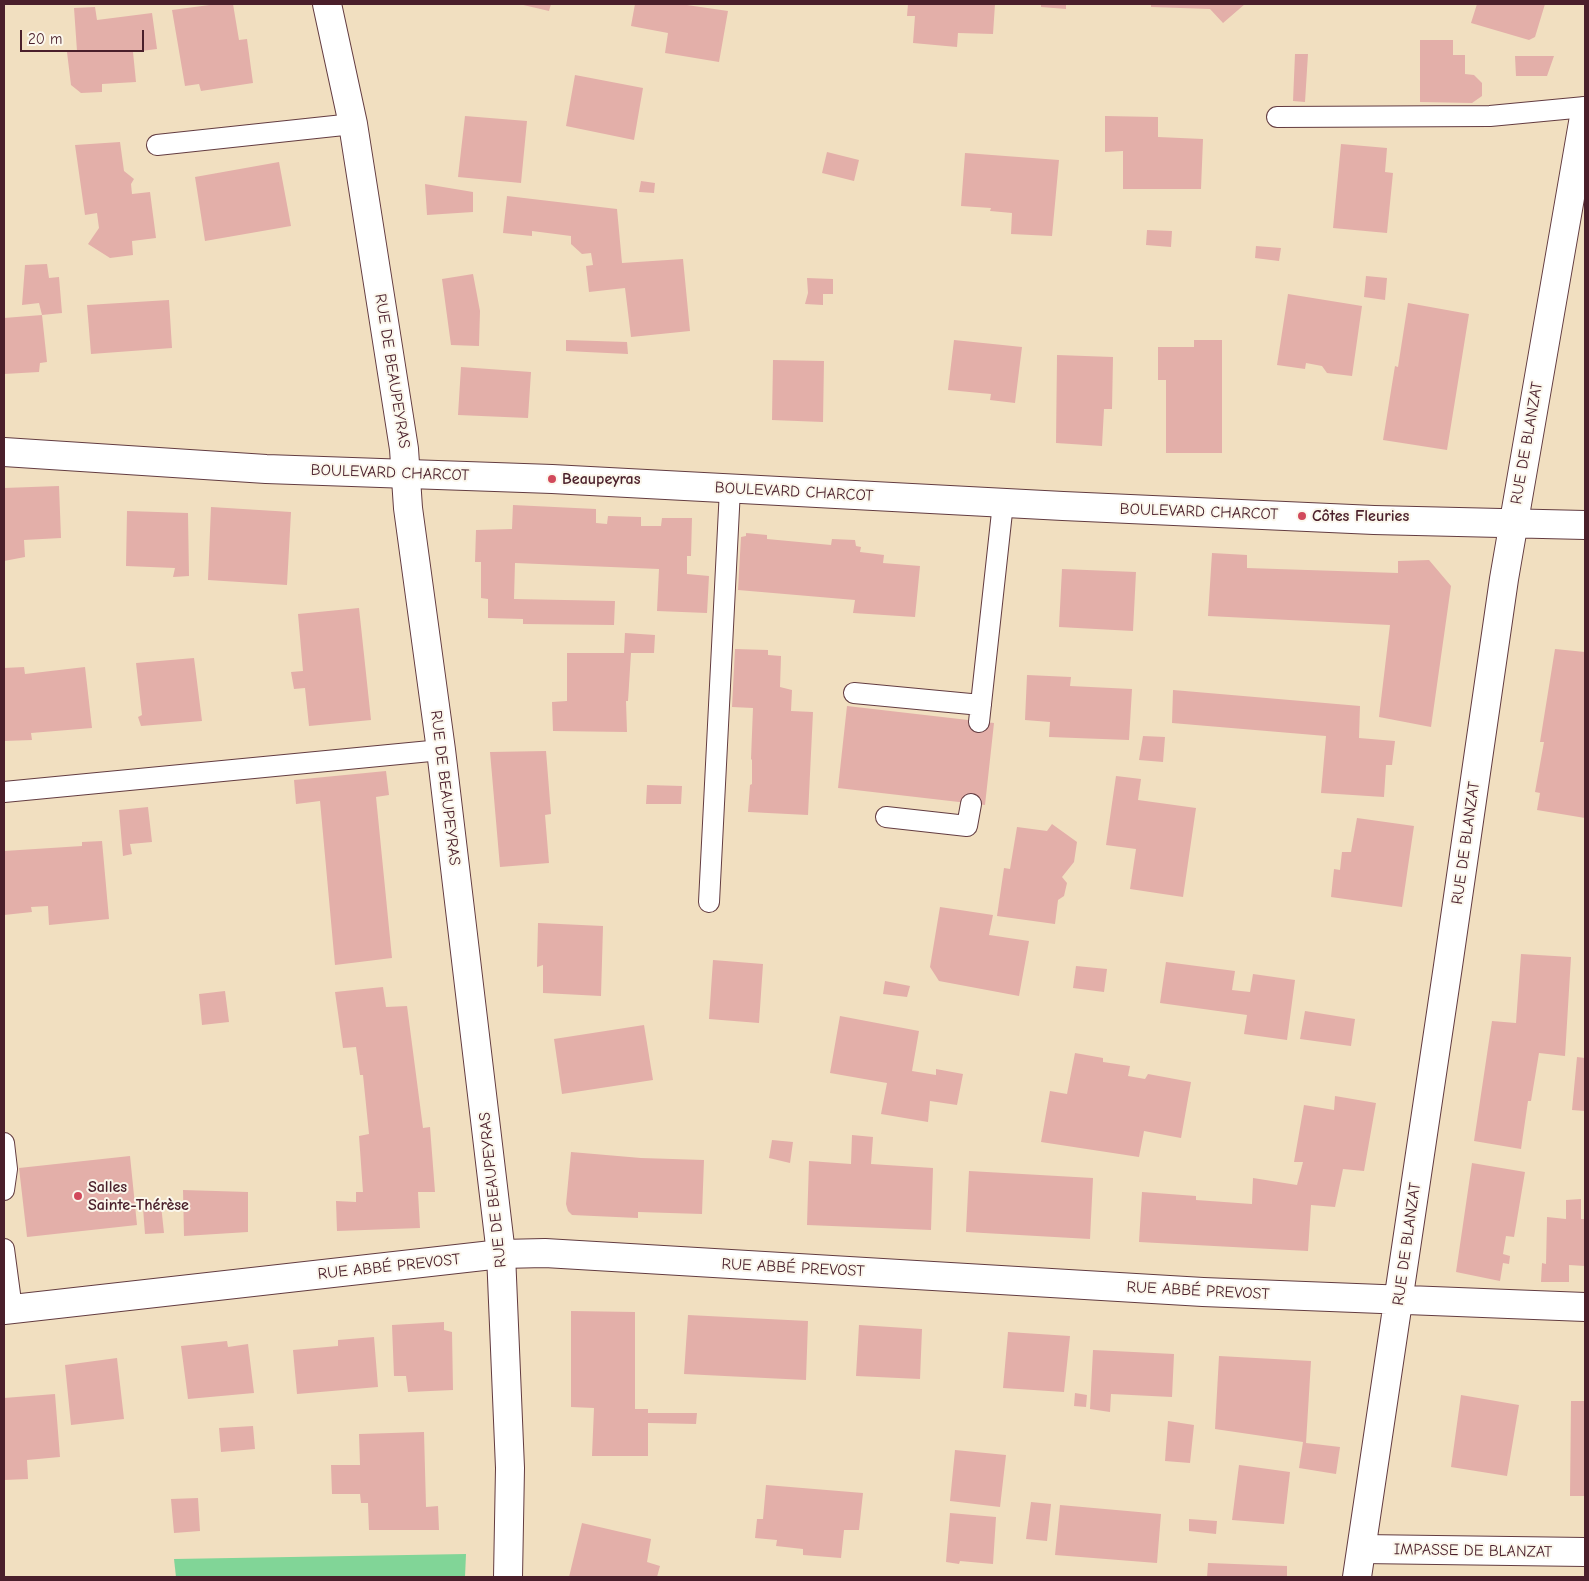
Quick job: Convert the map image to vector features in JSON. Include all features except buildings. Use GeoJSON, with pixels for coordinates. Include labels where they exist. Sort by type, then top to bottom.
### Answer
{"type":"FeatureCollection","features":[{"type":"Feature","properties":{"kind":"street","name":"RUE DE BEAUPEYRAS"},"geometry":{"type":"LineString","coordinates":[[328,6],[353,124],[407,474],[408,508],[441,750],[501,1254],[510,1468],[508,1577]]}},
{"type":"Feature","properties":{"kind":"street","name":"RUE DE BLANZAT"},"geometry":{"type":"LineString","coordinates":[[1357,1577],[1504,579],[1585,111]]}},
{"type":"Feature","properties":{"kind":"street","name":"BOULEVARD CHARCOT"},"geometry":{"type":"LineString","coordinates":[[4,452],[266,469],[552,480],[1374,520],[1585,525]]}},
{"type":"Feature","properties":{"kind":"street","name":"RUE ABBÉ PREVOST"},"geometry":{"type":"LineString","coordinates":[[8,1309],[501,1254],[555,1254],[1203,1292],[1585,1307]]}},
{"type":"Feature","properties":{"kind":"street","name":"IMPASSE DE BLANZAT"},"geometry":{"type":"LineString","coordinates":[[1362,1549],[1585,1552]]}},
{"type":"Feature","properties":{"kind":"lane"},"geometry":{"type":"LineString","coordinates":[[1277,117],[1490,116],[1585,107]]}},
{"type":"Feature","properties":{"kind":"lane"},"geometry":{"type":"LineString","coordinates":[[158,145],[353,124]]}},
{"type":"Feature","properties":{"kind":"lane"},"geometry":{"type":"LineString","coordinates":[[709,902],[730,489]]}},
{"type":"Feature","properties":{"kind":"lane"},"geometry":{"type":"LineString","coordinates":[[854,693],[980,713],[1003,503]]}},
{"type":"Feature","properties":{"kind":"lane"},"geometry":{"type":"LineString","coordinates":[[4,792],[441,750]]}},
{"type":"Feature","properties":{"kind":"lane"},"geometry":{"type":"LineString","coordinates":[[886,817],[967,826],[971,804]]}},
{"type":"Feature","properties":{"kind":"lane"},"geometry":{"type":"LineString","coordinates":[[4,1143],[6,1169],[4,1190]]}},
{"type":"Feature","properties":{"kind":"lane"},"geometry":{"type":"LineString","coordinates":[[4,1249],[8,1309]]}},
{"type":"Feature","properties":{"kind":"green space"},"geometry":{"type":"Polygon","coordinates":[[[466,1554],[465,1577],[176,1577],[174,1559],[466,1554]]]}},
{"type":"Feature","properties":{"kind":"place","name":"Beaupeyras"},"geometry":{"type":"Point","coordinates":[552,479]}},
{"type":"Feature","properties":{"kind":"place","name":"Côtes Fleuries"},"geometry":{"type":"Point","coordinates":[1302,516]}},
{"type":"Feature","properties":{"kind":"place","name":"Salles Sainte-Thérèse"},"geometry":{"type":"Point","coordinates":[78,1196]}}]}
